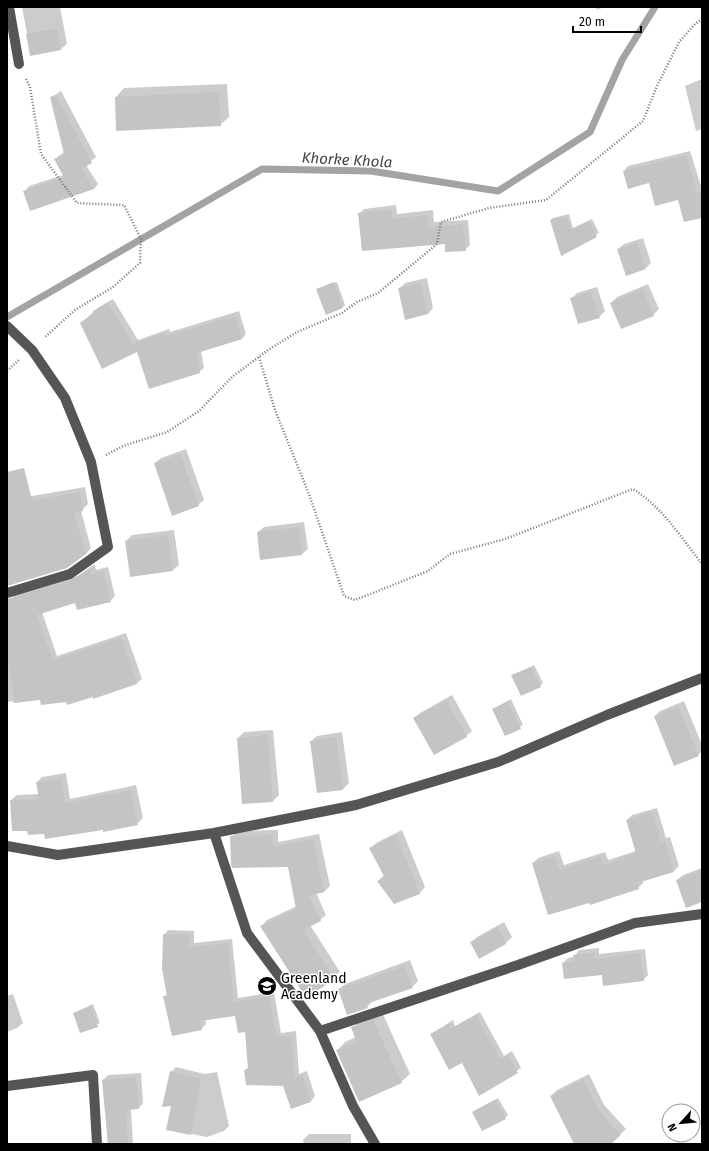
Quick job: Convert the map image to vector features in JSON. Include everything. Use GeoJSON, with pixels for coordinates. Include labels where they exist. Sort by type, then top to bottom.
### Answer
{"type":"FeatureCollection","features":[{"type":"Feature","properties":{"kind":"street"},"geometry":{"type":"LineString","coordinates":[[9,7],[19,64]]}},
{"type":"Feature","properties":{"kind":"street"},"geometry":{"type":"LineString","coordinates":[[7,326],[32,350],[65,398],[91,462],[108,547],[70,574],[7,594]]}},
{"type":"Feature","properties":{"kind":"street"},"geometry":{"type":"LineString","coordinates":[[7,846],[58,855],[214,833],[356,805],[498,762],[607,715],[702,678]]}},
{"type":"Feature","properties":{"kind":"street"},"geometry":{"type":"LineString","coordinates":[[214,833],[247,934],[320,1031],[353,1106],[375,1144]]}},
{"type":"Feature","properties":{"kind":"street"},"geometry":{"type":"LineString","coordinates":[[320,1031],[518,965],[635,922],[702,914]]}},
{"type":"Feature","properties":{"kind":"street"},"geometry":{"type":"LineString","coordinates":[[7,1086],[93,1075],[98,1144]]}},
{"type":"Feature","properties":{"kind":"path"},"geometry":{"type":"LineString","coordinates":[[91,462],[123,446],[166,432],[199,411],[232,377],[297,332],[342,313],[357,302],[378,293],[437,244],[441,222],[489,208],[546,200],[643,121],[656,86],[679,42],[695,24],[702,19]]}},
{"type":"Feature","properties":{"kind":"path"},"geometry":{"type":"LineString","coordinates":[[19,64],[30,87],[41,154],[77,203],[124,205],[141,239],[140,263],[113,287],[75,310],[32,350]]}},
{"type":"Feature","properties":{"kind":"path"},"geometry":{"type":"LineString","coordinates":[[259,357],[275,410],[309,494],[344,596],[355,600],[428,571],[450,554],[505,539],[633,489],[666,517],[702,564]]}},
{"type":"Feature","properties":{"kind":"building"},"geometry":{"type":"Polygon","coordinates":[[[57,28],[61,50],[30,56],[26,34],[57,28]]]}},
{"type":"Feature","properties":{"kind":"building"},"geometry":{"type":"Polygon","coordinates":[[[219,92],[221,126],[116,131],[115,97],[219,92]]]}},
{"type":"Feature","properties":{"kind":"building"},"geometry":{"type":"Polygon","coordinates":[[[56,95],[92,163],[81,169],[94,189],[30,211],[23,191],[64,177],[54,159],[64,154],[50,97],[56,95]]]}},
{"type":"Feature","properties":{"kind":"building"},"geometry":{"type":"Polygon","coordinates":[[[686,155],[697,193],[702,191],[702,218],[684,222],[678,200],[655,206],[649,183],[628,189],[623,171],[686,155]]]}},
{"type":"Feature","properties":{"kind":"building"},"geometry":{"type":"Polygon","coordinates":[[[391,210],[392,219],[428,215],[429,227],[463,224],[466,251],[445,252],[445,244],[362,251],[358,213],[391,210]]]}},
{"type":"Feature","properties":{"kind":"building"},"geometry":{"type":"Polygon","coordinates":[[[567,216],[571,230],[589,221],[597,237],[561,256],[550,220],[567,216]]]}},
{"type":"Feature","properties":{"kind":"building"},"geometry":{"type":"Polygon","coordinates":[[[637,243],[646,269],[626,276],[617,249],[637,243]]]}},
{"type":"Feature","properties":{"kind":"building"},"geometry":{"type":"Polygon","coordinates":[[[334,282],[343,308],[326,315],[316,289],[334,282]]]}},
{"type":"Feature","properties":{"kind":"building"},"geometry":{"type":"Polygon","coordinates":[[[421,283],[428,314],[405,320],[398,288],[421,283]]]}},
{"type":"Feature","properties":{"kind":"building"},"geometry":{"type":"Polygon","coordinates":[[[643,289],[654,316],[621,329],[610,303],[643,289]]]}},
{"type":"Feature","properties":{"kind":"building"},"geometry":{"type":"Polygon","coordinates":[[[591,292],[600,318],[578,324],[570,298],[591,292]]]}},
{"type":"Feature","properties":{"kind":"building"},"geometry":{"type":"Polygon","coordinates":[[[108,303],[136,349],[134,343],[164,333],[165,336],[235,316],[242,339],[197,353],[200,373],[149,389],[137,352],[102,369],[80,323],[94,313],[93,311],[108,303]]]}},
{"type":"Feature","properties":{"kind":"building"},"geometry":{"type":"Polygon","coordinates":[[[180,454],[199,506],[172,516],[154,463],[180,454]]]}},
{"type":"Feature","properties":{"kind":"building"},"geometry":{"type":"Polygon","coordinates":[[[24,468],[32,500],[80,492],[83,511],[74,513],[86,554],[67,568],[7,586],[7,472],[24,468]]]}},
{"type":"Feature","properties":{"kind":"building"},"geometry":{"type":"Polygon","coordinates":[[[299,527],[302,555],[260,560],[257,532],[299,527]]]}},
{"type":"Feature","properties":{"kind":"building"},"geometry":{"type":"Polygon","coordinates":[[[168,535],[173,571],[130,577],[125,541],[168,535]]]}},
{"type":"Feature","properties":{"kind":"building"},"geometry":{"type":"Polygon","coordinates":[[[90,568],[92,574],[103,571],[111,602],[77,610],[75,603],[37,615],[53,660],[121,637],[137,684],[93,699],[93,697],[67,705],[66,702],[41,705],[40,700],[14,703],[7,649],[7,599],[72,580],[90,568]]]}},
{"type":"Feature","properties":{"kind":"building"},"geometry":{"type":"Polygon","coordinates":[[[531,667],[541,687],[521,696],[511,675],[531,667]]]}},
{"type":"Feature","properties":{"kind":"building"},"geometry":{"type":"Polygon","coordinates":[[[446,700],[467,737],[434,755],[413,718],[446,700]]]}},
{"type":"Feature","properties":{"kind":"building"},"geometry":{"type":"Polygon","coordinates":[[[508,701],[521,729],[505,736],[492,709],[508,701]]]}},
{"type":"Feature","properties":{"kind":"building"},"geometry":{"type":"Polygon","coordinates":[[[678,706],[699,756],[674,766],[654,716],[678,706]]]}},
{"type":"Feature","properties":{"kind":"building"},"geometry":{"type":"Polygon","coordinates":[[[268,735],[273,802],[242,804],[237,738],[268,735]]]}},
{"type":"Feature","properties":{"kind":"building"},"geometry":{"type":"Polygon","coordinates":[[[336,737],[343,790],[317,793],[310,741],[336,737]]]}},
{"type":"Feature","properties":{"kind":"building"},"geometry":{"type":"Polygon","coordinates":[[[61,778],[65,803],[131,790],[138,825],[103,832],[103,830],[45,839],[44,834],[28,835],[27,831],[12,831],[10,800],[39,799],[36,782],[61,778]]]}},
{"type":"Feature","properties":{"kind":"building"},"geometry":{"type":"Polygon","coordinates":[[[652,812],[661,842],[665,841],[674,872],[637,883],[639,889],[590,905],[589,903],[548,915],[532,863],[555,856],[559,870],[600,856],[603,865],[636,853],[626,820],[652,812]]]}},
{"type":"Feature","properties":{"kind":"building"},"geometry":{"type":"Polygon","coordinates":[[[273,835],[273,847],[313,839],[324,892],[309,896],[321,921],[303,930],[335,979],[306,998],[260,926],[296,909],[288,867],[232,868],[231,864],[230,836],[273,835]]]}},
{"type":"Feature","properties":{"kind":"building"},"geometry":{"type":"Polygon","coordinates":[[[396,835],[420,894],[394,904],[377,881],[385,878],[369,848],[396,835]]]}},
{"type":"Feature","properties":{"kind":"building"},"geometry":{"type":"Polygon","coordinates":[[[702,870],[702,902],[686,908],[676,880],[702,870]]]}},
{"type":"Feature","properties":{"kind":"building"},"geometry":{"type":"Polygon","coordinates":[[[498,927],[506,944],[479,959],[470,942],[498,927]]]}},
{"type":"Feature","properties":{"kind":"building"},"geometry":{"type":"Polygon","coordinates":[[[163,934],[190,935],[190,947],[228,943],[234,1002],[270,996],[276,1037],[291,1036],[295,1078],[302,1075],[311,1102],[291,1109],[283,1086],[246,1085],[244,1070],[248,1069],[245,1032],[238,1033],[235,1016],[200,1021],[202,1030],[172,1036],[163,996],[167,996],[162,969],[163,934]]]}},
{"type":"Feature","properties":{"kind":"building"},"geometry":{"type":"Polygon","coordinates":[[[594,953],[595,959],[640,953],[644,981],[603,986],[602,975],[564,979],[562,963],[574,961],[573,955],[594,953]]]}},
{"type":"Feature","properties":{"kind":"building"},"geometry":{"type":"Polygon","coordinates":[[[405,966],[413,988],[366,1004],[368,1008],[347,1015],[338,989],[405,966]]]}},
{"type":"Feature","properties":{"kind":"building"},"geometry":{"type":"Polygon","coordinates":[[[91,1006],[98,1027],[80,1033],[73,1013],[91,1006]]]}},
{"type":"Feature","properties":{"kind":"building"},"geometry":{"type":"Polygon","coordinates":[[[476,1015],[500,1059],[508,1055],[518,1073],[479,1096],[462,1063],[449,1070],[430,1034],[449,1024],[451,1029],[476,1015]]]}},
{"type":"Feature","properties":{"kind":"building"},"geometry":{"type":"Polygon","coordinates":[[[373,1020],[402,1083],[359,1102],[336,1050],[356,1041],[351,1027],[373,1020]]]}},
{"type":"Feature","properties":{"kind":"building"},"geometry":{"type":"Polygon","coordinates":[[[170,1071],[201,1079],[191,1135],[166,1130],[171,1106],[162,1107],[170,1071]]]}},
{"type":"Feature","properties":{"kind":"building"},"geometry":{"type":"Polygon","coordinates":[[[136,1077],[139,1109],[126,1110],[128,1144],[108,1144],[102,1080],[136,1077]]]}},
{"type":"Feature","properties":{"kind":"building"},"geometry":{"type":"Polygon","coordinates":[[[583,1079],[599,1111],[621,1135],[611,1144],[574,1144],[550,1096],[583,1079]]]}},
{"type":"Feature","properties":{"kind":"building"},"geometry":{"type":"Polygon","coordinates":[[[495,1100],[506,1119],[482,1131],[472,1112],[495,1100]]]}},
{"type":"Feature","properties":{"kind":"waterway","name":"Khorke Khola"},"geometry":{"type":"LineString","coordinates":[[7,317],[262,169],[371,171],[498,191],[590,132],[622,60],[655,7]]}},
{"type":"Feature","properties":{"kind":"place","name":"Greenland Academy"},"geometry":{"type":"Point","coordinates":[267,986]}}]}
